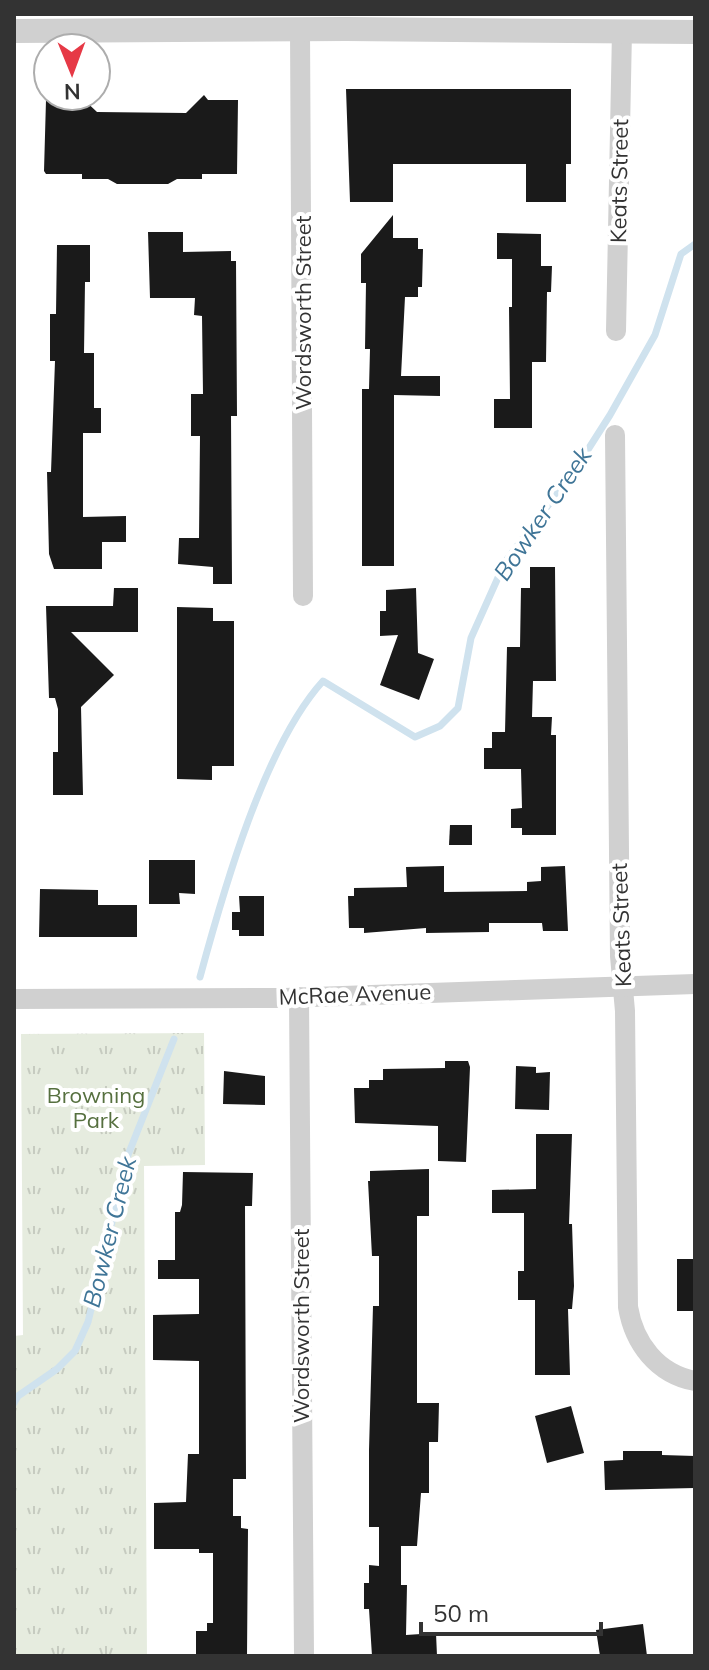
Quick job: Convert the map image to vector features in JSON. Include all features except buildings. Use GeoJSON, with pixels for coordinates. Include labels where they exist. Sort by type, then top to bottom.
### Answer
{"type":"FeatureCollection","features":[{"type":"Feature","properties":{"kind":"street","name":"Wordsworth Street"},"geometry":{"type":"LineString","coordinates":[[300,30],[303,596]]}},
{"type":"Feature","properties":{"kind":"street"},"geometry":{"type":"LineString","coordinates":[[14,31],[695,32]]}},
{"type":"Feature","properties":{"kind":"street","name":"Keats Street"},"geometry":{"type":"LineString","coordinates":[[616,331],[622,31]]}},
{"type":"Feature","properties":{"kind":"street","name":"Keats Street"},"geometry":{"type":"LineString","coordinates":[[615,435],[622,984],[631,1320],[649,1356],[673,1374],[695,1381]]}},
{"type":"Feature","properties":{"kind":"street","name":"McRae Avenue"},"geometry":{"type":"LineString","coordinates":[[14,999],[299,997],[695,984]]}},
{"type":"Feature","properties":{"kind":"street","name":"Wordsworth Street"},"geometry":{"type":"LineString","coordinates":[[299,997],[304,1656]]}},
{"type":"Feature","properties":{"kind":"green space","name":"Browning Park"},"geometry":{"type":"Polygon","coordinates":[[[204,1033],[205,1165],[144,1166],[147,1656],[14,1656],[14,1336],[23,1335],[21,1034],[204,1033]]]}},
{"type":"Feature","properties":{"kind":"waterway","name":"Bowker Creek"},"geometry":{"type":"LineString","coordinates":[[200,977],[248,822],[282,743],[302,709],[323,681],[415,737],[440,726],[458,708],[471,638],[505,562],[575,470],[610,415],[655,335],[681,254],[695,244]]}},
{"type":"Feature","properties":{"kind":"waterway","name":"Bowker Creek"},"geometry":{"type":"LineString","coordinates":[[14,1403],[18,1396],[57,1369],[75,1351],[88,1322],[128,1155],[174,1039]]}}]}
